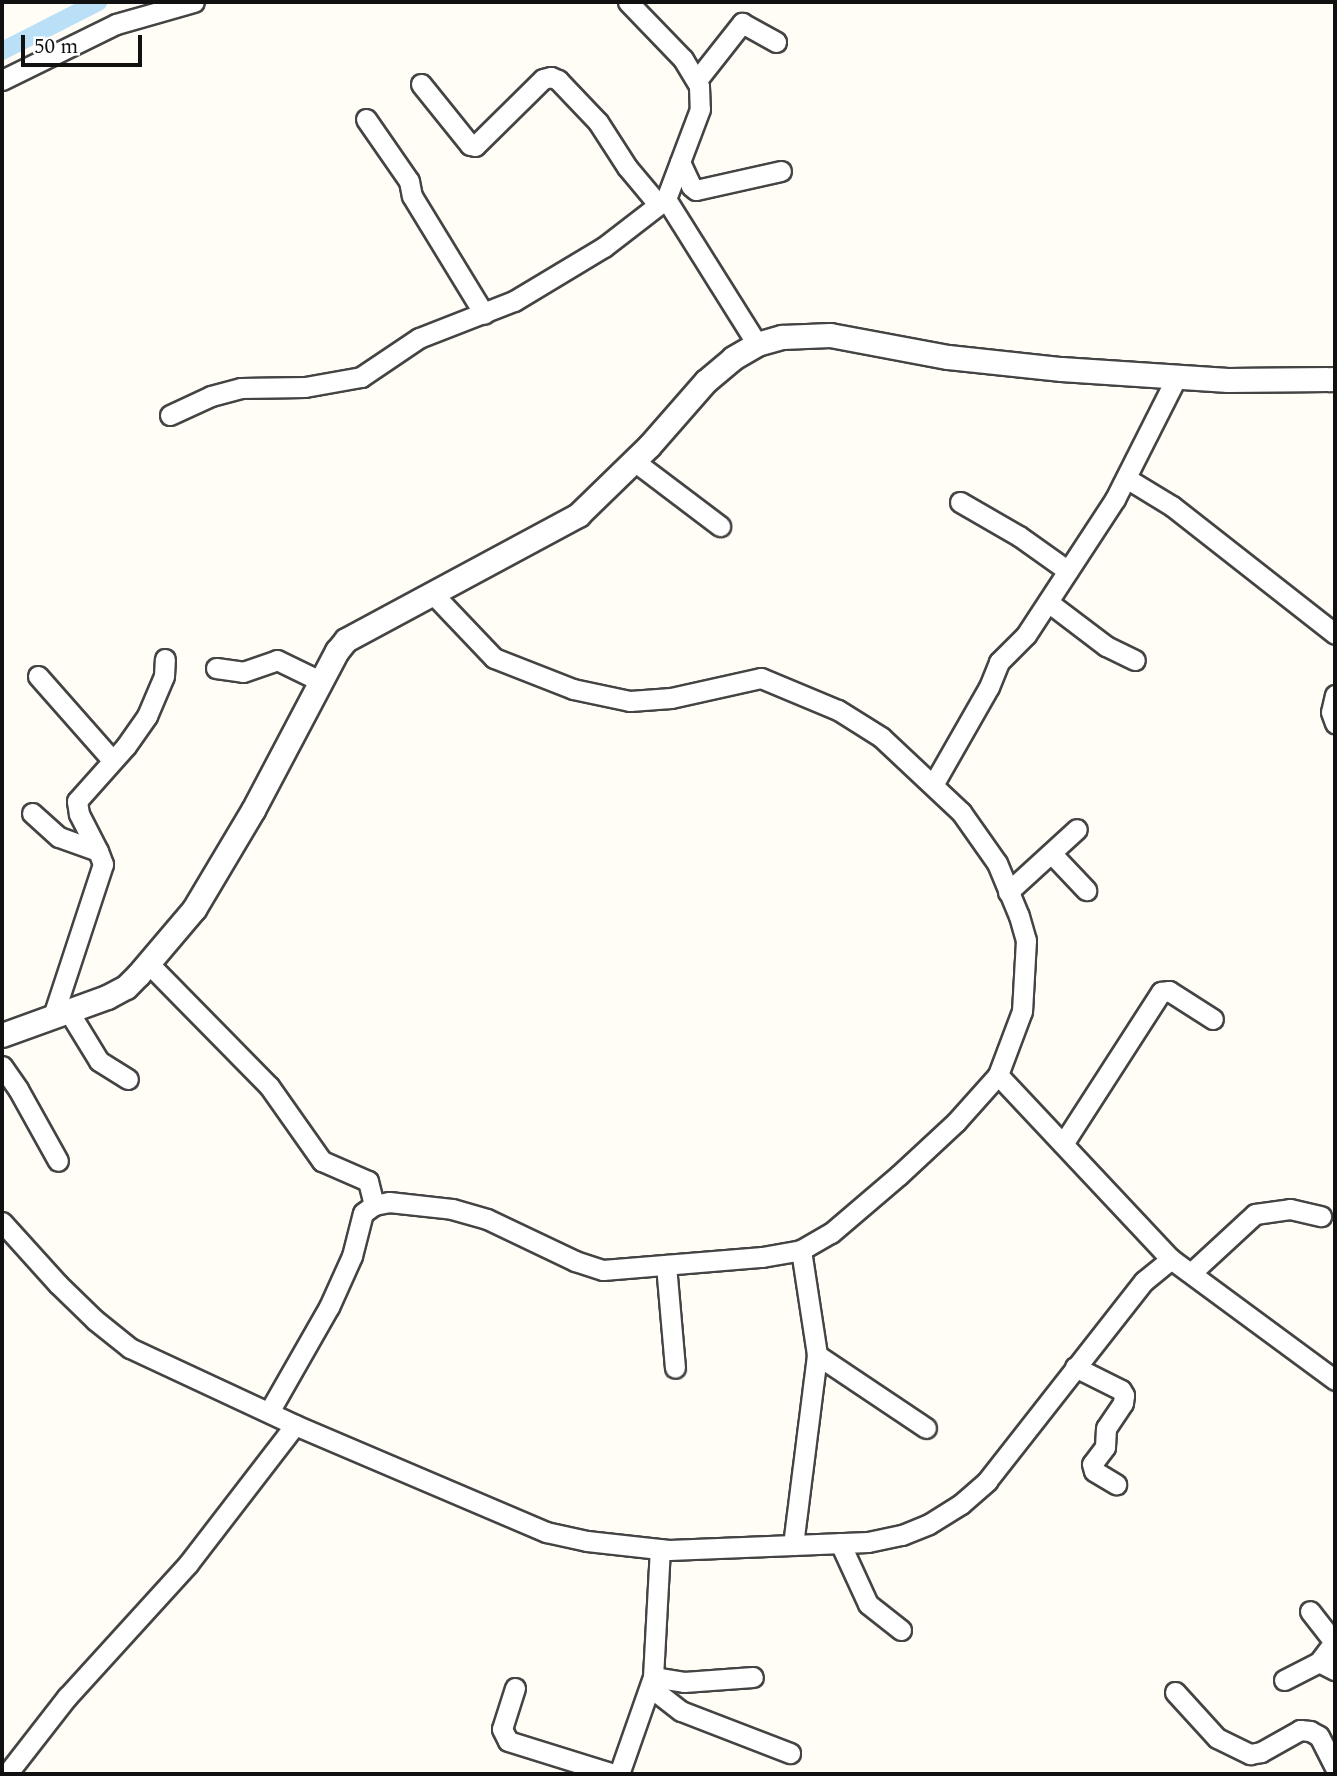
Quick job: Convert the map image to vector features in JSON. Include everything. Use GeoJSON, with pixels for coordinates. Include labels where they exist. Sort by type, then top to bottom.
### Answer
{"type":"FeatureCollection","features":[{"type":"Feature","properties":{"kind":"street"},"geometry":{"type":"LineString","coordinates":[[2,80],[116,24],[194,2]]}},
{"type":"Feature","properties":{"kind":"street"},"geometry":{"type":"LineString","coordinates":[[170,415],[211,396],[241,388],[304,387],[361,377],[419,338],[514,301],[584,259],[662,202],[680,162],[702,97],[697,80],[683,59],[628,2]]}},
{"type":"Feature","properties":{"kind":"street"},"geometry":{"type":"LineString","coordinates":[[697,80],[742,23],[776,42]]}},
{"type":"Feature","properties":{"kind":"street"},"geometry":{"type":"LineString","coordinates":[[421,84],[470,145],[475,145],[543,79],[551,77],[558,80],[598,122],[626,167],[662,202],[757,344]]}},
{"type":"Feature","properties":{"kind":"street"},"geometry":{"type":"LineString","coordinates":[[366,119],[409,181],[412,196],[484,314]]}},
{"type":"Feature","properties":{"kind":"street"},"geometry":{"type":"LineString","coordinates":[[680,162],[691,186],[696,190],[781,171]]}},
{"type":"Feature","properties":{"kind":"street"},"geometry":{"type":"LineString","coordinates":[[2,1035],[126,987],[148,963],[194,909],[253,810],[320,681],[346,640],[434,595],[578,515],[634,461],[706,381],[733,358],[757,344],[782,337],[830,335],[948,357],[1177,376],[1335,379]]}},
{"type":"Feature","properties":{"kind":"street"},"geometry":{"type":"LineString","coordinates":[[933,785],[989,687],[999,662],[1026,635],[1126,478],[1177,376]]}},
{"type":"Feature","properties":{"kind":"street"},"geometry":{"type":"LineString","coordinates":[[634,461],[720,526]]}},
{"type":"Feature","properties":{"kind":"street"},"geometry":{"type":"LineString","coordinates":[[1126,478],[1172,506],[1335,634]]}},
{"type":"Feature","properties":{"kind":"street"},"geometry":{"type":"LineString","coordinates":[[960,502],[1019,536],[1068,571]]}},
{"type":"Feature","properties":{"kind":"street"},"geometry":{"type":"LineString","coordinates":[[269,1412],[329,1307],[352,1256],[363,1213],[374,1205],[389,1202],[452,1209],[487,1219],[591,1268],[603,1270],[801,1250],[831,1233],[956,1122],[998,1075],[1022,1011],[1027,940],[998,863],[961,812],[881,737],[838,710],[761,678],[671,698],[630,701],[573,689],[520,671],[494,658],[434,595]]}},
{"type":"Feature","properties":{"kind":"street"},"geometry":{"type":"LineString","coordinates":[[1048,602],[1107,646],[1135,660]]}},
{"type":"Feature","properties":{"kind":"street"},"geometry":{"type":"LineString","coordinates":[[61,1014],[103,864],[79,814],[77,801],[147,716],[164,676],[165,659]]}},
{"type":"Feature","properties":{"kind":"street"},"geometry":{"type":"LineString","coordinates":[[216,668],[243,672],[277,660],[320,681]]}},
{"type":"Feature","properties":{"kind":"street"},"geometry":{"type":"LineString","coordinates":[[38,676],[112,760]]}},
{"type":"Feature","properties":{"kind":"street"},"geometry":{"type":"LineString","coordinates":[[1335,695],[1331,712],[1335,723]]}},
{"type":"Feature","properties":{"kind":"street"},"geometry":{"type":"LineString","coordinates":[[32,813],[59,837],[99,851]]}},
{"type":"Feature","properties":{"kind":"street"},"geometry":{"type":"LineString","coordinates":[[1008,892],[1077,830]]}},
{"type":"Feature","properties":{"kind":"street"},"geometry":{"type":"LineString","coordinates":[[1052,854],[1086,890]]}},
{"type":"Feature","properties":{"kind":"street"},"geometry":{"type":"LineString","coordinates":[[148,963],[269,1086],[322,1161],[368,1181],[374,1205]]}},
{"type":"Feature","properties":{"kind":"street"},"geometry":{"type":"LineString","coordinates":[[1063,1144],[1161,992],[1169,991],[1213,1019]]}},
{"type":"Feature","properties":{"kind":"street"},"geometry":{"type":"LineString","coordinates":[[61,1014],[99,1061],[128,1079]]}},
{"type":"Feature","properties":{"kind":"street"},"geometry":{"type":"LineString","coordinates":[[2,1066],[18,1088],[58,1161]]}},
{"type":"Feature","properties":{"kind":"street"},"geometry":{"type":"LineString","coordinates":[[998,1075],[1171,1259],[1335,1380]]}},
{"type":"Feature","properties":{"kind":"street"},"geometry":{"type":"LineString","coordinates":[[1191,1273],[1255,1214],[1290,1209],[1321,1216]]}},
{"type":"Feature","properties":{"kind":"street"},"geometry":{"type":"LineString","coordinates":[[2,1222],[95,1320],[130,1348],[295,1424],[546,1532],[587,1541],[660,1549],[840,1543],[902,1535],[961,1504],[987,1481],[1144,1281],[1171,1259]]}},
{"type":"Feature","properties":{"kind":"street"},"geometry":{"type":"LineString","coordinates":[[793,1545],[817,1354],[801,1250]]}},
{"type":"Feature","properties":{"kind":"street"},"geometry":{"type":"LineString","coordinates":[[666,1265],[675,1368]]}},
{"type":"Feature","properties":{"kind":"street"},"geometry":{"type":"LineString","coordinates":[[817,1354],[926,1429]]}},
{"type":"Feature","properties":{"kind":"street"},"geometry":{"type":"LineString","coordinates":[[1075,1367],[1121,1390],[1124,1395],[1123,1403],[1107,1428],[1105,1447],[1092,1464],[1094,1471],[1116,1484]]}},
{"type":"Feature","properties":{"kind":"street"},"geometry":{"type":"LineString","coordinates":[[7,1774],[67,1697],[188,1563],[295,1424]]}},
{"type":"Feature","properties":{"kind":"street"},"geometry":{"type":"LineString","coordinates":[[840,1543],[868,1604],[901,1630]]}},
{"type":"Feature","properties":{"kind":"street"},"geometry":{"type":"LineString","coordinates":[[514,1688],[502,1729],[508,1741],[617,1774],[651,1682],[660,1549]]}},
{"type":"Feature","properties":{"kind":"street"},"geometry":{"type":"LineString","coordinates":[[1284,1680],[1327,1666],[1335,1642],[1310,1611]]}},
{"type":"Feature","properties":{"kind":"street"},"geometry":{"type":"LineString","coordinates":[[651,1682],[753,1677]]}},
{"type":"Feature","properties":{"kind":"street"},"geometry":{"type":"LineString","coordinates":[[651,1682],[681,1711],[790,1753]]}},
{"type":"Feature","properties":{"kind":"street"},"geometry":{"type":"LineString","coordinates":[[1175,1692],[1217,1738],[1250,1754],[1261,1752],[1300,1730],[1310,1731],[1318,1736],[1335,1767]]}},
{"type":"Feature","properties":{"kind":"waterway"},"geometry":{"type":"LineString","coordinates":[[2,51],[98,2]]}}]}
